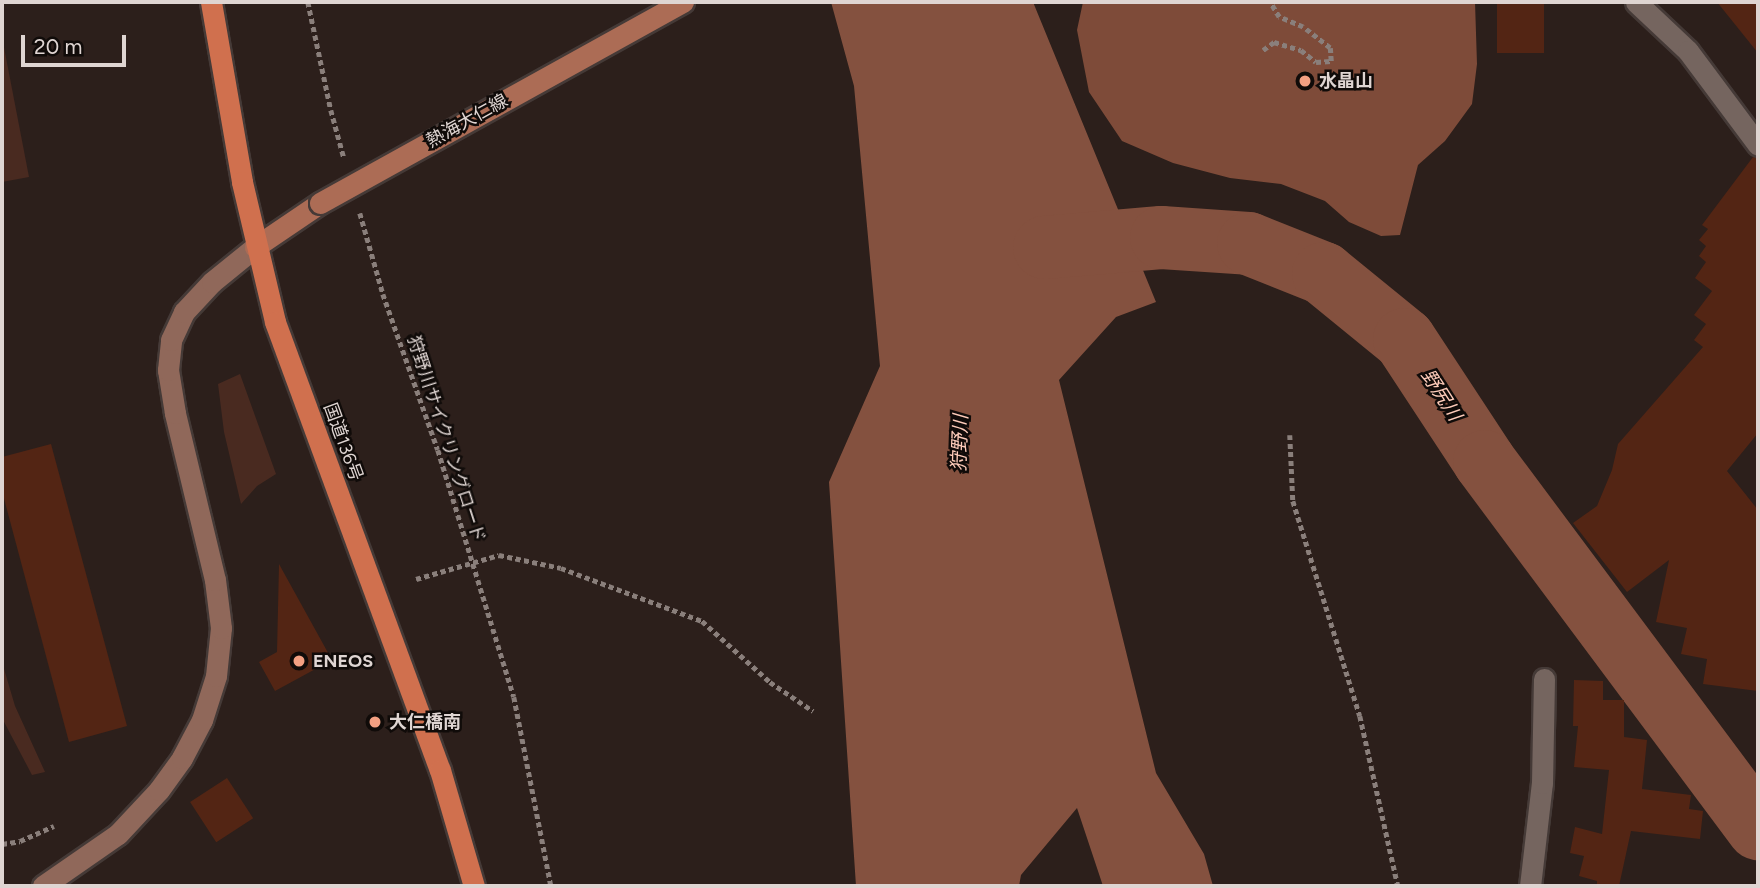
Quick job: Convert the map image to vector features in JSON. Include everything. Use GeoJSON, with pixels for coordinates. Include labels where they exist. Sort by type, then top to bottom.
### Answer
{"type":"FeatureCollection","features":[{"type":"Feature","properties":{"kind":"highway","name":"国道136号"},"geometry":{"type":"LineString","coordinates":[[211,2],[255,247],[275,322],[440,770],[474,886]]}},
{"type":"Feature","properties":{"kind":"main road","name":"熱海大仁線"},"geometry":{"type":"LineString","coordinates":[[255,247],[320,203],[683,2]]}},
{"type":"Feature","properties":{"kind":"street"},"geometry":{"type":"LineString","coordinates":[[1636,2],[1689,51],[1758,145]]}},
{"type":"Feature","properties":{"kind":"street"},"geometry":{"type":"LineString","coordinates":[[43,886],[126,825],[159,790],[182,758],[202,720],[216,676],[220,628],[215,580],[175,414],[168,370],[171,340],[184,312],[212,282],[255,247]]}},
{"type":"Feature","properties":{"kind":"street"},"geometry":{"type":"LineString","coordinates":[[1536,885],[1544,679]]}},
{"type":"Feature","properties":{"kind":"path"},"geometry":{"type":"LineString","coordinates":[[308,2],[331,110],[346,163]]}},
{"type":"Feature","properties":{"kind":"path"},"geometry":{"type":"LineString","coordinates":[[1263,50],[1274,42],[1301,50],[1316,62],[1331,61],[1330,48],[1303,27],[1279,17],[1270,2]]}},
{"type":"Feature","properties":{"kind":"path","name":"狩野川サイクリングロード"},"geometry":{"type":"LineString","coordinates":[[357,202],[383,294],[438,450],[514,697],[551,886]]}},
{"type":"Feature","properties":{"kind":"path"},"geometry":{"type":"LineString","coordinates":[[1290,435],[1293,501],[1360,716],[1398,886]]}},
{"type":"Feature","properties":{"kind":"path"},"geometry":{"type":"LineString","coordinates":[[416,579],[499,555],[561,568],[702,621],[770,682],[813,711]]}},
{"type":"Feature","properties":{"kind":"path"},"geometry":{"type":"LineString","coordinates":[[2,844],[20,841],[54,826]]}},
{"type":"Feature","properties":{"kind":"shaded area"},"geometry":{"type":"Polygon","coordinates":[[[1083,2],[1475,2],[1477,64],[1472,104],[1445,141],[1418,165],[1400,235],[1381,236],[1349,222],[1325,201],[1281,184],[1230,178],[1173,163],[1122,141],[1089,92],[1077,30],[1083,2]]]}},
{"type":"Feature","properties":{"kind":"shaded area"},"geometry":{"type":"Polygon","coordinates":[[[2,37],[29,177],[2,182],[2,37]]]}},
{"type":"Feature","properties":{"kind":"shaded area"},"geometry":{"type":"Polygon","coordinates":[[[240,374],[276,474],[257,486],[241,504],[224,432],[218,384],[240,374]]]}},
{"type":"Feature","properties":{"kind":"shaded area"},"geometry":{"type":"Polygon","coordinates":[[[2,662],[15,706],[45,772],[32,775],[2,718],[2,662]]]}},
{"type":"Feature","properties":{"kind":"water","name":"狩野川"},"geometry":{"type":"Polygon","coordinates":[[[831,2],[1033,2],[1156,302],[1116,317],[1059,380],[1156,773],[1204,854],[1213,886],[1103,886],[1077,808],[1021,875],[1019,886],[856,886],[829,482],[880,366],[854,86],[831,2]]]}},
{"type":"Feature","properties":{"kind":"building"},"geometry":{"type":"Polygon","coordinates":[[[1497,2],[1544,2],[1544,53],[1497,53],[1497,2]]]}},
{"type":"Feature","properties":{"kind":"building"},"geometry":{"type":"Polygon","coordinates":[[[1717,2],[1758,2],[1758,53],[1717,2]]]}},
{"type":"Feature","properties":{"kind":"building"},"geometry":{"type":"Polygon","coordinates":[[[1753,157],[1758,158],[1758,433],[1727,471],[1758,510],[1758,691],[1703,684],[1707,659],[1681,654],[1687,628],[1656,622],[1669,560],[1627,592],[1573,523],[1597,506],[1612,470],[1618,444],[1703,347],[1694,340],[1706,324],[1694,315],[1712,291],[1695,278],[1706,262],[1699,256],[1706,246],[1699,240],[1708,229],[1702,225],[1753,157]]]}},
{"type":"Feature","properties":{"kind":"building"},"geometry":{"type":"Polygon","coordinates":[[[51,444],[127,726],[69,742],[2,491],[2,457],[51,444]]]}},
{"type":"Feature","properties":{"kind":"building"},"geometry":{"type":"Polygon","coordinates":[[[279,564],[332,660],[275,691],[259,662],[277,652],[279,564]]]}},
{"type":"Feature","properties":{"kind":"building"},"geometry":{"type":"Polygon","coordinates":[[[1574,680],[1603,681],[1603,700],[1624,700],[1624,737],[1647,740],[1642,789],[1691,795],[1689,809],[1703,811],[1700,839],[1631,831],[1619,886],[1597,886],[1597,881],[1579,876],[1584,856],[1570,853],[1575,827],[1602,834],[1609,770],[1574,767],[1578,726],[1573,726],[1574,680]]]}},
{"type":"Feature","properties":{"kind":"building"},"geometry":{"type":"Polygon","coordinates":[[[227,778],[253,818],[216,842],[190,802],[227,778]]]}},
{"type":"Feature","properties":{"kind":"waterway","name":"野尻川"},"geometry":{"type":"LineString","coordinates":[[1044,247],[1161,237],[1248,243],[1323,273],[1404,339],[1484,461],[1758,828]]}},
{"type":"Feature","properties":{"kind":"place","name":"水晶山"},"geometry":{"type":"Point","coordinates":[1305,81]}},
{"type":"Feature","properties":{"kind":"place","name":"ENEOS"},"geometry":{"type":"Point","coordinates":[299,661]}},
{"type":"Feature","properties":{"kind":"place","name":"大仁橋南"},"geometry":{"type":"Point","coordinates":[375,722]}}]}
